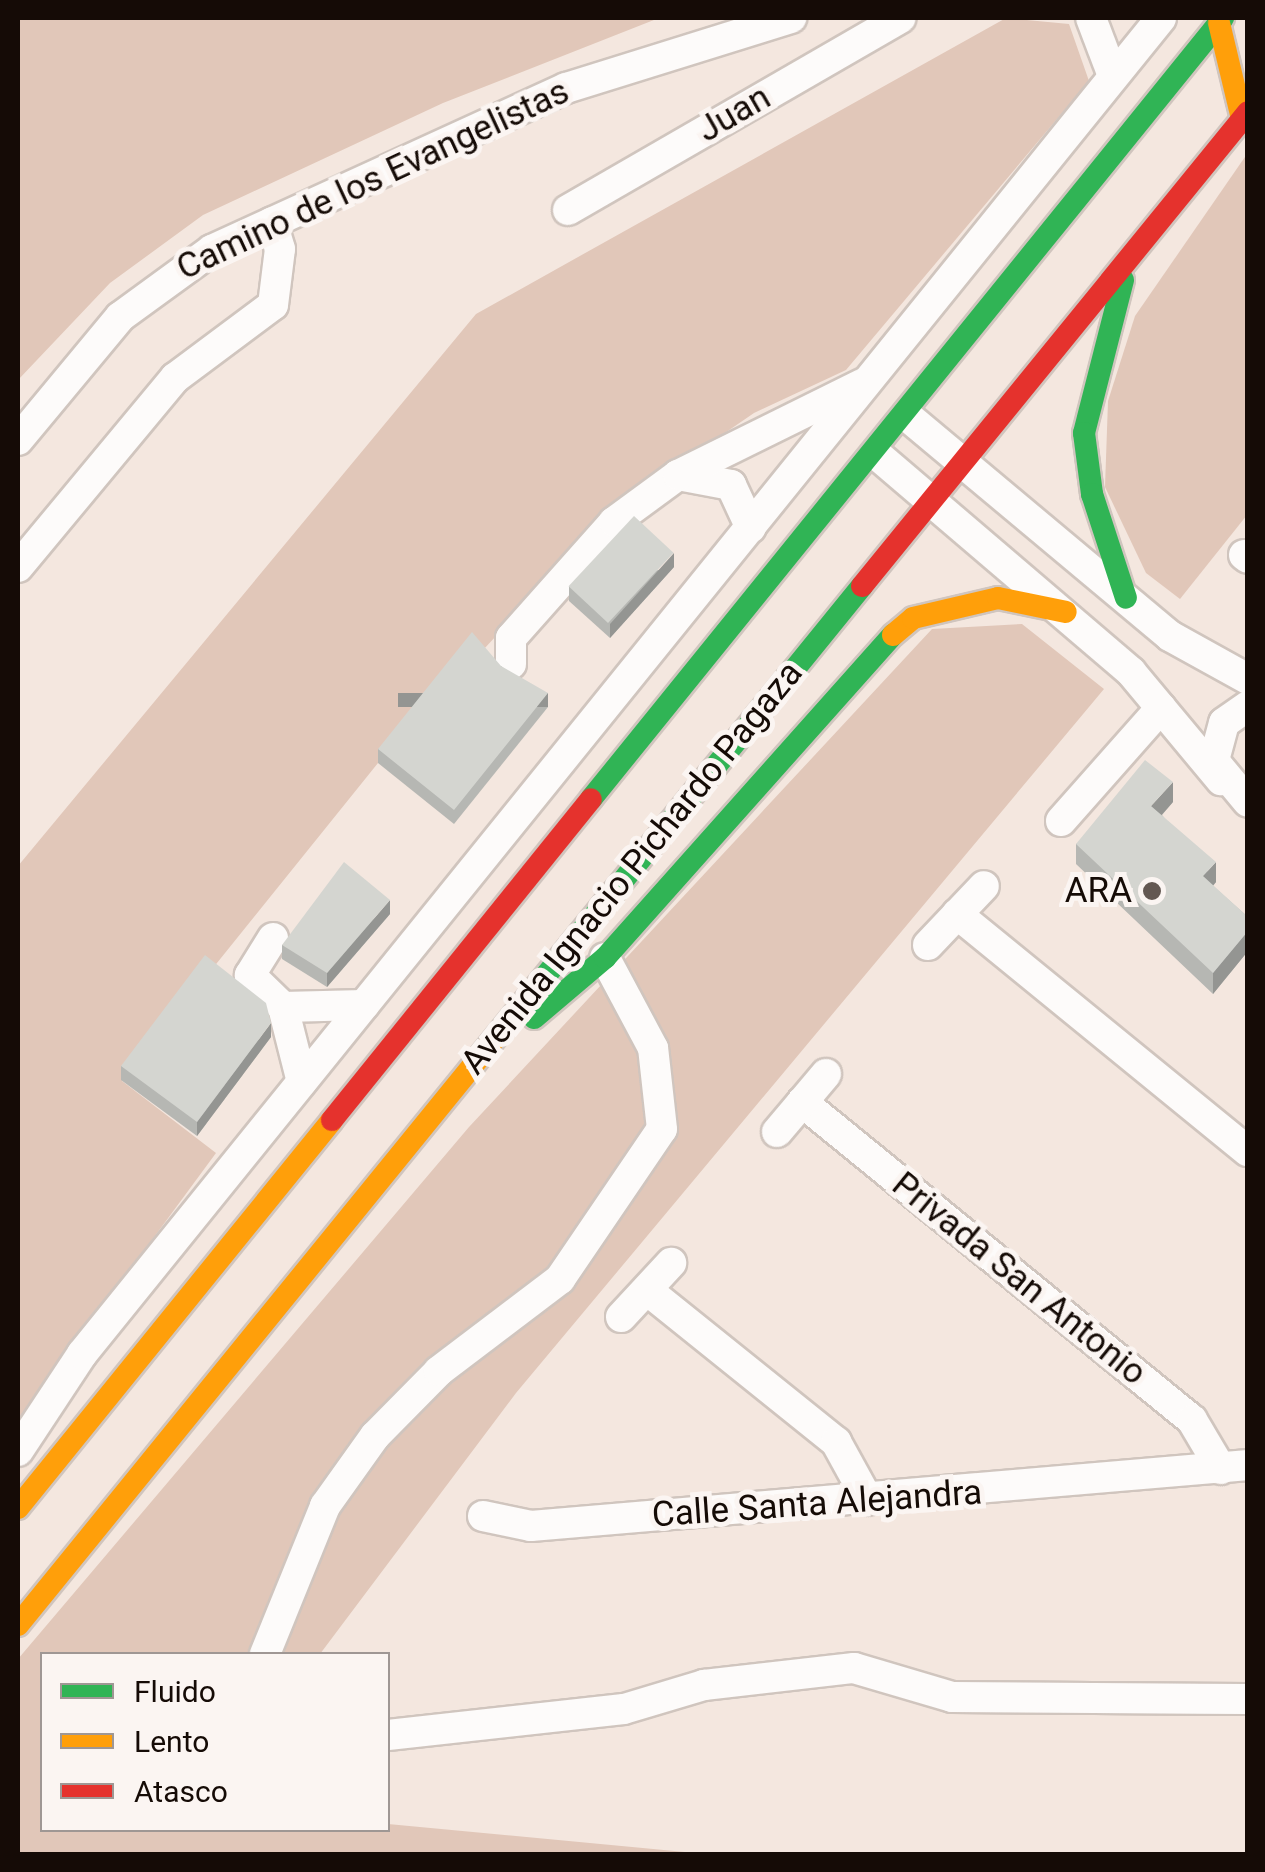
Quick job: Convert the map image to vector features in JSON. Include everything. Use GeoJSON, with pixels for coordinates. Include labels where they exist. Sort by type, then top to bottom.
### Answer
{"type":"FeatureCollection","features":[{"type":"Feature","properties":{"kind":"main road"},"geometry":{"type":"LineString","coordinates":[[1225,19],[1245,116]]}},
{"type":"Feature","properties":{"kind":"main road","name":"Avenida Ignacio Pichardo Pagaza"},"geometry":{"type":"LineString","coordinates":[[18,1508],[1225,19]]}},
{"type":"Feature","properties":{"kind":"main road","name":"Avenida Ignacio Pichardo Pagaza"},"geometry":{"type":"LineString","coordinates":[[18,1625],[1245,116]]}},
{"type":"Feature","properties":{"kind":"main road"},"geometry":{"type":"LineString","coordinates":[[1126,598],[1092,494],[1084,433],[1131,256]]}},
{"type":"Feature","properties":{"kind":"main road"},"geometry":{"type":"LineString","coordinates":[[458,1082],[605,958],[873,651],[913,618],[998,598],[1066,612]]}},
{"type":"Feature","properties":{"kind":"street","name":"Camino de los Evangelistas"},"geometry":{"type":"LineString","coordinates":[[18,440],[147,292],[272,222],[597,75],[792,18]]}},
{"type":"Feature","properties":{"kind":"street","name":"Juan"},"geometry":{"type":"LineString","coordinates":[[568,210],[900,18]]}},
{"type":"Feature","properties":{"kind":"street"},"geometry":{"type":"LineString","coordinates":[[1091,18],[1113,76]]}},
{"type":"Feature","properties":{"kind":"street"},"geometry":{"type":"LineString","coordinates":[[18,1451],[82,1354],[1161,18]]}},
{"type":"Feature","properties":{"kind":"street"},"geometry":{"type":"LineString","coordinates":[[18,568],[175,378],[273,305],[280,249],[272,222]]}},
{"type":"Feature","properties":{"kind":"street"},"geometry":{"type":"LineString","coordinates":[[511,664],[511,638],[555,582],[678,475],[866,382]]}},
{"type":"Feature","properties":{"kind":"street"},"geometry":{"type":"LineString","coordinates":[[907,416],[1170,636],[1248,679]]}},
{"type":"Feature","properties":{"kind":"street"},"geometry":{"type":"LineString","coordinates":[[876,454],[1066,612],[1161,708],[1221,780],[1248,802]]}},
{"type":"Feature","properties":{"kind":"street"},"geometry":{"type":"LineString","coordinates":[[678,475],[731,485],[751,528]]}},
{"type":"Feature","properties":{"kind":"street"},"geometry":{"type":"LineString","coordinates":[[1221,780],[1215,741],[1248,706]]}},
{"type":"Feature","properties":{"kind":"street"},"geometry":{"type":"LineString","coordinates":[[1061,821],[1161,708]]}},
{"type":"Feature","properties":{"kind":"street"},"geometry":{"type":"LineString","coordinates":[[928,946],[984,886]]}},
{"type":"Feature","properties":{"kind":"street"},"geometry":{"type":"LineString","coordinates":[[957,914],[1248,1150]]}},
{"type":"Feature","properties":{"kind":"street"},"geometry":{"type":"LineString","coordinates":[[274,938],[250,975],[283,1007],[302,1082]]}},
{"type":"Feature","properties":{"kind":"street"},"geometry":{"type":"LineString","coordinates":[[265,1652],[325,1506],[375,1436],[439,1371],[560,1279],[662,1130],[653,1048],[605,958]]}},
{"type":"Feature","properties":{"kind":"street"},"geometry":{"type":"LineString","coordinates":[[283,1007],[364,1005]]}},
{"type":"Feature","properties":{"kind":"street"},"geometry":{"type":"LineString","coordinates":[[777,1132],[826,1074]]}},
{"type":"Feature","properties":{"kind":"street","name":"Privada San Antonio"},"geometry":{"type":"LineString","coordinates":[[802,1102],[1192,1420],[1234,1467]]}},
{"type":"Feature","properties":{"kind":"street"},"geometry":{"type":"LineString","coordinates":[[620,1317],[671,1262]]}},
{"type":"Feature","properties":{"kind":"street"},"geometry":{"type":"LineString","coordinates":[[646,1290],[836,1442],[868,1500]]}},
{"type":"Feature","properties":{"kind":"street","name":"Calle Santa Alejandra"},"geometry":{"type":"LineString","coordinates":[[482,1516],[532,1526],[1153,1478],[1234,1467]]}},
{"type":"Feature","properties":{"kind":"street"},"geometry":{"type":"LineString","coordinates":[[390,1735],[568,1717],[704,1685],[854,1668],[952,1697],[1248,1699]]}},
{"type":"Feature","properties":{"kind":"shaded area"},"geometry":{"type":"Polygon","coordinates":[[[18,18],[659,18],[443,103],[203,215],[110,283],[18,380],[18,18]]]}},
{"type":"Feature","properties":{"kind":"shaded area"},"geometry":{"type":"Polygon","coordinates":[[[1006,18],[1069,24],[1089,81],[846,370],[754,413],[614,509],[378,763],[122,1081],[216,1153],[18,1422],[18,866],[476,314],[1006,18]]]}},
{"type":"Feature","properties":{"kind":"shaded area"},"geometry":{"type":"Polygon","coordinates":[[[1247,154],[1247,515],[1180,599],[1146,573],[1105,487],[1108,401],[1135,316],[1247,154]]]}},
{"type":"Feature","properties":{"kind":"shaded area"},"geometry":{"type":"Polygon","coordinates":[[[1022,624],[1104,689],[516,1393],[322,1652],[40,1652],[40,1832],[390,1832],[390,1824],[706,1854],[18,1854],[18,1659],[469,1127],[932,629],[1022,624]]]}},
{"type":"Feature","properties":{"kind":"building"},"geometry":{"type":"Polygon","coordinates":[[[634,516],[673,553],[608,623],[569,586],[634,516]]]}},
{"type":"Feature","properties":{"kind":"building"},"geometry":{"type":"Polygon","coordinates":[[[472,632],[501,666],[548,693],[454,810],[378,749],[472,632]]]}},
{"type":"Feature","properties":{"kind":"building","name":"ARA"},"geometry":{"type":"Polygon","coordinates":[[[1145,760],[1173,782],[1151,806],[1216,862],[1203,876],[1248,917],[1248,931],[1213,973],[1076,844],[1145,760]]]}},
{"type":"Feature","properties":{"kind":"building"},"geometry":{"type":"Polygon","coordinates":[[[344,862],[390,900],[327,973],[282,945],[344,862]]]}},
{"type":"Feature","properties":{"kind":"building"},"geometry":{"type":"Polygon","coordinates":[[[205,955],[266,1003],[271,1023],[197,1122],[121,1066],[205,955]]]}},
{"type":"Feature","properties":{"kind":"traffic: fast"},"geometry":{"type":"LineString","coordinates":[[591,799],[1223,18]]}},
{"type":"Feature","properties":{"kind":"traffic: fast"},"geometry":{"type":"LineString","coordinates":[[1123,280],[1084,433],[1092,494],[1126,598]]}},
{"type":"Feature","properties":{"kind":"traffic: fast"},"geometry":{"type":"LineString","coordinates":[[535,989],[862,586]]}},
{"type":"Feature","properties":{"kind":"traffic: fast"},"geometry":{"type":"LineString","coordinates":[[534,1018],[605,958],[893,635]]}},
{"type":"Feature","properties":{"kind":"traffic: slow"},"geometry":{"type":"LineString","coordinates":[[1219,23],[1242,119]]}},
{"type":"Feature","properties":{"kind":"traffic: slow"},"geometry":{"type":"LineString","coordinates":[[893,635],[913,618],[998,598],[1066,612]]}},
{"type":"Feature","properties":{"kind":"traffic: slow"},"geometry":{"type":"LineString","coordinates":[[18,1625],[535,989]]}},
{"type":"Feature","properties":{"kind":"traffic: slow"},"geometry":{"type":"LineString","coordinates":[[18,1508],[332,1120]]}},
{"type":"Feature","properties":{"kind":"traffic: jam"},"geometry":{"type":"LineString","coordinates":[[862,586],[1248,112]]}},
{"type":"Feature","properties":{"kind":"traffic: jam"},"geometry":{"type":"LineString","coordinates":[[332,1120],[591,799]]}},
{"type":"Feature","properties":{"kind":"place","name":"ARA"},"geometry":{"type":"Point","coordinates":[1152,891]}}]}
